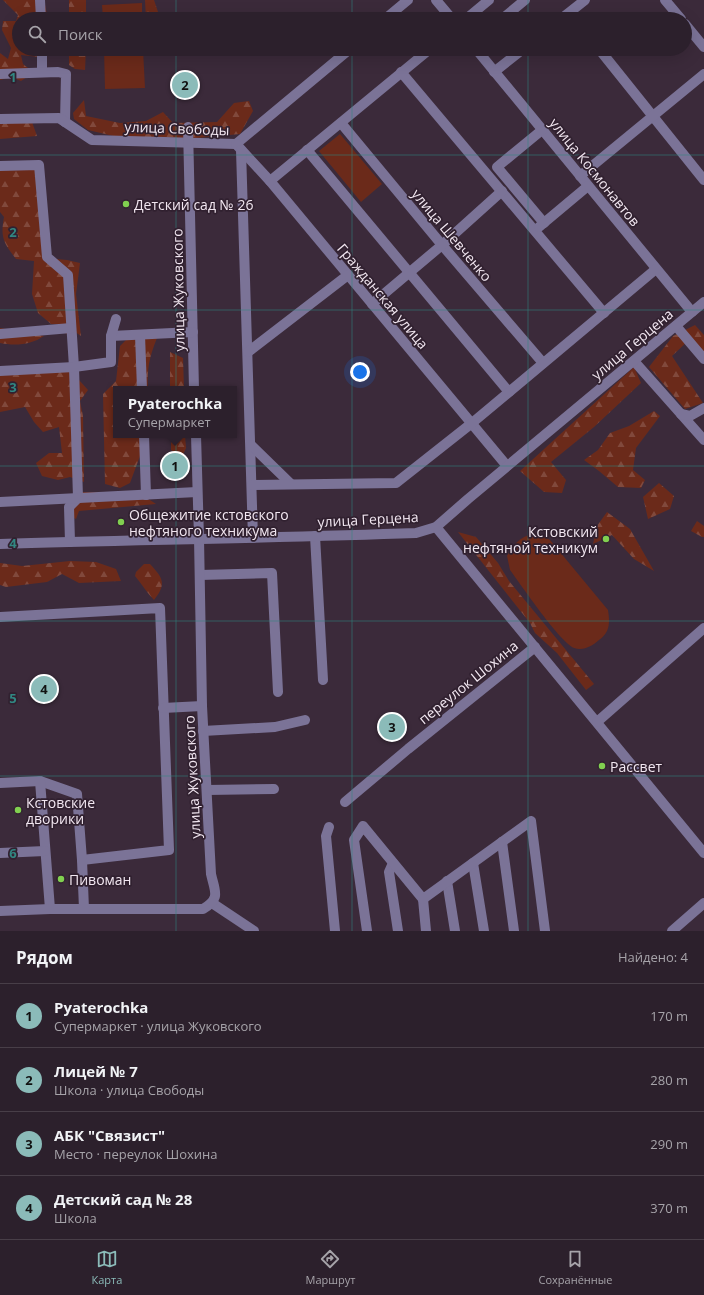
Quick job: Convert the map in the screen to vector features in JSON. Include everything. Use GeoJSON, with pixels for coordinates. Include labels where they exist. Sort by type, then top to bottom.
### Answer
{"type":"FeatureCollection","features":[{"type":"Feature","properties":{"kind":"street"},"geometry":{"type":"LineString","coordinates":[[40,0],[41,12]]}},
{"type":"Feature","properties":{"kind":"street"},"geometry":{"type":"LineString","coordinates":[[393,12],[408,0]]}},
{"type":"Feature","properties":{"kind":"street"},"geometry":{"type":"LineString","coordinates":[[436,0],[446,12]]}},
{"type":"Feature","properties":{"kind":"street"},"geometry":{"type":"LineString","coordinates":[[474,12],[489,0]]}},
{"type":"Feature","properties":{"kind":"street"},"geometry":{"type":"LineString","coordinates":[[510,12],[525,0]]}},
{"type":"Feature","properties":{"kind":"street"},"geometry":{"type":"LineString","coordinates":[[569,12],[584,0]]}},
{"type":"Feature","properties":{"kind":"street"},"geometry":{"type":"LineString","coordinates":[[664,0],[674,12]]}},
{"type":"Feature","properties":{"kind":"street"},"geometry":{"type":"LineString","coordinates":[[692,32],[704,47]]}},
{"type":"Feature","properties":{"kind":"street"},"geometry":{"type":"LineString","coordinates":[[42,56],[42,72]]}},
{"type":"Feature","properties":{"kind":"street","name":"улица Свободы"},"geometry":{"type":"LineString","coordinates":[[0,118],[59,118],[92,140],[188,142],[239,147],[342,56]]}},
{"type":"Feature","properties":{"kind":"street"},"geometry":{"type":"LineString","coordinates":[[270,182],[421,56]]}},
{"type":"Feature","properties":{"kind":"street","name":"улица Космонавтов"},"geometry":{"type":"LineString","coordinates":[[481,56],[692,312]]}},
{"type":"Feature","properties":{"kind":"street"},"geometry":{"type":"LineString","coordinates":[[494,72],[514,56]]}},
{"type":"Feature","properties":{"kind":"street"},"geometry":{"type":"LineString","coordinates":[[605,56],[704,180]]}},
{"type":"Feature","properties":{"kind":"street"},"geometry":{"type":"LineString","coordinates":[[0,74],[42,72],[58,72],[66,74],[65,122]]}},
{"type":"Feature","properties":{"kind":"street"},"geometry":{"type":"LineString","coordinates":[[401,72],[604,313]]}},
{"type":"Feature","properties":{"kind":"street"},"geometry":{"type":"LineString","coordinates":[[580,176],[704,74]]}},
{"type":"Feature","properties":{"kind":"street","name":"улица Шевченко"},"geometry":{"type":"LineString","coordinates":[[341,123],[442,245],[543,363]]}},
{"type":"Feature","properties":{"kind":"street","name":"улица Жуковского"},"geometry":{"type":"LineString","coordinates":[[188,127],[194,386]]}},
{"type":"Feature","properties":{"kind":"street"},"geometry":{"type":"LineString","coordinates":[[542,130],[497,167],[544,223]]}},
{"type":"Feature","properties":{"kind":"street"},"geometry":{"type":"LineString","coordinates":[[239,147],[248,352],[253,538]]}},
{"type":"Feature","properties":{"kind":"street","name":"Гражданская улица"},"geometry":{"type":"LineString","coordinates":[[239,147],[508,466]]}},
{"type":"Feature","properties":{"kind":"street"},"geometry":{"type":"LineString","coordinates":[[307,150],[509,392]]}},
{"type":"Feature","properties":{"kind":"street"},"geometry":{"type":"LineString","coordinates":[[0,166],[39,165],[47,257],[68,275],[74,367],[78,498],[68,507],[70,542]]}},
{"type":"Feature","properties":{"kind":"street"},"geometry":{"type":"LineString","coordinates":[[535,230],[588,186]]}},
{"type":"Feature","properties":{"kind":"street"},"geometry":{"type":"LineString","coordinates":[[372,304],[442,245],[502,191]]}},
{"type":"Feature","properties":{"kind":"street"},"geometry":{"type":"LineString","coordinates":[[252,485],[396,482],[472,423],[656,269]]}},
{"type":"Feature","properties":{"kind":"street"},"geometry":{"type":"LineString","coordinates":[[248,352],[348,275]]}},
{"type":"Feature","properties":{"kind":"street","name":"улица Герцена"},"geometry":{"type":"LineString","coordinates":[[0,544],[416,533],[436,527],[704,302]]}},
{"type":"Feature","properties":{"kind":"street"},"geometry":{"type":"LineString","coordinates":[[0,370],[74,367],[111,362],[112,336],[116,319]]}},
{"type":"Feature","properties":{"kind":"street"},"geometry":{"type":"LineString","coordinates":[[676,326],[704,359]]}},
{"type":"Feature","properties":{"kind":"street"},"geometry":{"type":"LineString","coordinates":[[0,334],[71,328]]}},
{"type":"Feature","properties":{"kind":"street"},"geometry":{"type":"LineString","coordinates":[[112,336],[193,332]]}},
{"type":"Feature","properties":{"kind":"street"},"geometry":{"type":"LineString","coordinates":[[140,335],[142,386]]}},
{"type":"Feature","properties":{"kind":"street"},"geometry":{"type":"LineString","coordinates":[[634,361],[704,440]]}},
{"type":"Feature","properties":{"kind":"street"},"geometry":{"type":"LineString","coordinates":[[681,414],[690,416],[704,408]]}},
{"type":"Feature","properties":{"kind":"street"},"geometry":{"type":"LineString","coordinates":[[144,438],[146,495]]}},
{"type":"Feature","properties":{"kind":"street","name":"улица Жуковского"},"geometry":{"type":"LineString","coordinates":[[196,438],[203,731],[212,874],[216,896],[212,903]]}},
{"type":"Feature","properties":{"kind":"street"},"geometry":{"type":"LineString","coordinates":[[251,445],[290,484]]}},
{"type":"Feature","properties":{"kind":"street"},"geometry":{"type":"LineString","coordinates":[[0,502],[197,492]]}},
{"type":"Feature","properties":{"kind":"street"},"geometry":{"type":"LineString","coordinates":[[436,527],[704,852]]}},
{"type":"Feature","properties":{"kind":"street"},"geometry":{"type":"LineString","coordinates":[[315,536],[323,680]]}},
{"type":"Feature","properties":{"kind":"street"},"geometry":{"type":"LineString","coordinates":[[200,575],[272,573],[278,692]]}},
{"type":"Feature","properties":{"kind":"street"},"geometry":{"type":"LineString","coordinates":[[0,617],[160,608],[169,850],[82,860]]}},
{"type":"Feature","properties":{"kind":"street"},"geometry":{"type":"LineString","coordinates":[[597,722],[704,628]]}},
{"type":"Feature","properties":{"kind":"street","name":"переулок Шохина"},"geometry":{"type":"LineString","coordinates":[[344,802],[535,646]]}},
{"type":"Feature","properties":{"kind":"street"},"geometry":{"type":"LineString","coordinates":[[163,708],[202,706]]}},
{"type":"Feature","properties":{"kind":"street"},"geometry":{"type":"LineString","coordinates":[[203,731],[275,727],[305,720]]}},
{"type":"Feature","properties":{"kind":"street"},"geometry":{"type":"LineString","coordinates":[[40,781],[50,909]]}},
{"type":"Feature","properties":{"kind":"street"},"geometry":{"type":"LineString","coordinates":[[0,782],[40,781],[77,794],[84,909]]}},
{"type":"Feature","properties":{"kind":"street"},"geometry":{"type":"LineString","coordinates":[[207,790],[274,790]]}},
{"type":"Feature","properties":{"kind":"street"},"geometry":{"type":"LineString","coordinates":[[423,899],[531,821],[545,931]]}},
{"type":"Feature","properties":{"kind":"street"},"geometry":{"type":"LineString","coordinates":[[368,931],[354,840],[363,826],[423,899],[426,931]]}},
{"type":"Feature","properties":{"kind":"street"},"geometry":{"type":"LineString","coordinates":[[329,827],[326,836],[335,931]]}},
{"type":"Feature","properties":{"kind":"street"},"geometry":{"type":"LineString","coordinates":[[502,842],[514,931]]}},
{"type":"Feature","properties":{"kind":"street"},"geometry":{"type":"LineString","coordinates":[[0,853],[46,850]]}},
{"type":"Feature","properties":{"kind":"street"},"geometry":{"type":"LineString","coordinates":[[393,863],[389,872],[398,931]]}},
{"type":"Feature","properties":{"kind":"street"},"geometry":{"type":"LineString","coordinates":[[473,863],[484,931]]}},
{"type":"Feature","properties":{"kind":"street"},"geometry":{"type":"LineString","coordinates":[[447,881],[455,931]]}},
{"type":"Feature","properties":{"kind":"street"},"geometry":{"type":"LineString","coordinates":[[0,911],[50,909],[203,908],[212,903],[254,931]]}},
{"type":"Feature","properties":{"kind":"street"},"geometry":{"type":"LineString","coordinates":[[675,930],[704,903]]}},
{"type":"Feature","properties":{"kind":"green space"},"geometry":{"type":"Polygon","coordinates":[[[3,0],[44,0],[47,12],[15,12],[3,0]]]}},
{"type":"Feature","properties":{"kind":"green space"},"geometry":{"type":"Polygon","coordinates":[[[69,0],[86,0],[86,12],[69,12],[69,0]]]}},
{"type":"Feature","properties":{"kind":"green space"},"geometry":{"type":"Polygon","coordinates":[[[145,0],[154,0],[158,12],[146,12],[145,0]]]}},
{"type":"Feature","properties":{"kind":"green space"},"geometry":{"type":"Polygon","coordinates":[[[142,3],[142,12],[102,12],[102,5],[142,3]]]}},
{"type":"Feature","properties":{"kind":"green space"},"geometry":{"type":"Polygon","coordinates":[[[3,21],[12,21],[12,56],[21,56],[23,64],[39,77],[27,77],[21,81],[11,77],[0,80],[0,53],[8,59],[11,48],[2,30],[3,21]]]}},
{"type":"Feature","properties":{"kind":"green space"},"geometry":{"type":"Polygon","coordinates":[[[69,56],[86,56],[85,70],[75,69],[69,65],[69,56]]]}},
{"type":"Feature","properties":{"kind":"green space"},"geometry":{"type":"Polygon","coordinates":[[[104,56],[143,56],[145,88],[105,89],[104,56]]]}},
{"type":"Feature","properties":{"kind":"green space"},"geometry":{"type":"Polygon","coordinates":[[[84,100],[86,116],[120,123],[146,121],[163,112],[173,123],[217,122],[234,103],[249,101],[253,111],[240,134],[197,138],[122,138],[88,130],[74,119],[73,113],[84,100]]]}},
{"type":"Feature","properties":{"kind":"green space"},"geometry":{"type":"Polygon","coordinates":[[[0,122],[32,122],[37,136],[0,139],[0,122]]]}},
{"type":"Feature","properties":{"kind":"green space"},"geometry":{"type":"Polygon","coordinates":[[[340,134],[382,184],[361,202],[319,151],[340,134]]]}},
{"type":"Feature","properties":{"kind":"green space"},"geometry":{"type":"Polygon","coordinates":[[[35,167],[46,258],[80,263],[76,294],[81,336],[71,329],[66,334],[61,324],[51,324],[38,313],[32,294],[34,261],[16,259],[8,249],[4,240],[2,230],[4,217],[0,212],[0,168],[35,167]]]}},
{"type":"Feature","properties":{"kind":"green space"},"geometry":{"type":"Polygon","coordinates":[[[695,325],[704,335],[704,353],[690,339],[672,356],[703,403],[685,409],[649,367],[673,336],[695,325]]]}},
{"type":"Feature","properties":{"kind":"green space"},"geometry":{"type":"Polygon","coordinates":[[[0,328],[44,336],[23,344],[0,343],[0,328]]]}},
{"type":"Feature","properties":{"kind":"green space"},"geometry":{"type":"Polygon","coordinates":[[[157,338],[149,363],[148,386],[113,386],[113,438],[149,438],[149,445],[140,456],[130,483],[120,488],[105,484],[103,394],[116,381],[120,346],[126,340],[157,338]]]}},
{"type":"Feature","properties":{"kind":"green space"},"geometry":{"type":"Polygon","coordinates":[[[170,352],[183,358],[184,386],[170,386],[170,352]]]}},
{"type":"Feature","properties":{"kind":"green space"},"geometry":{"type":"Polygon","coordinates":[[[634,367],[641,383],[594,427],[551,462],[566,480],[562,493],[544,492],[520,471],[634,367]]]}},
{"type":"Feature","properties":{"kind":"green space"},"geometry":{"type":"Polygon","coordinates":[[[71,371],[88,390],[80,401],[83,416],[84,482],[70,477],[58,480],[42,476],[36,463],[49,453],[62,453],[59,427],[43,432],[34,422],[25,407],[0,412],[0,375],[71,371]]]}},
{"type":"Feature","properties":{"kind":"green space"},"geometry":{"type":"Polygon","coordinates":[[[654,411],[660,416],[636,448],[633,470],[645,480],[641,488],[618,487],[584,460],[598,450],[610,433],[629,426],[654,411]]]}},
{"type":"Feature","properties":{"kind":"green space"},"geometry":{"type":"Polygon","coordinates":[[[171,438],[185,438],[186,448],[182,457],[171,450],[171,438]]]}},
{"type":"Feature","properties":{"kind":"green space"},"geometry":{"type":"Polygon","coordinates":[[[659,483],[674,496],[670,509],[648,519],[643,497],[659,483]]]}},
{"type":"Feature","properties":{"kind":"green space"},"geometry":{"type":"Polygon","coordinates":[[[83,492],[131,494],[149,499],[156,504],[79,511],[76,519],[65,513],[68,506],[83,492]]]}},
{"type":"Feature","properties":{"kind":"green space"},"geometry":{"type":"Polygon","coordinates":[[[607,512],[630,529],[654,571],[634,559],[612,535],[593,544],[597,526],[607,512]]]}},
{"type":"Feature","properties":{"kind":"green space"},"geometry":{"type":"Polygon","coordinates":[[[697,521],[704,526],[704,537],[691,531],[697,521]]]}},
{"type":"Feature","properties":{"kind":"green space"},"geometry":{"type":"Polygon","coordinates":[[[458,532],[476,537],[498,563],[509,581],[594,684],[586,690],[557,653],[535,633],[530,623],[458,532]]]}},
{"type":"Feature","properties":{"kind":"green space"},"geometry":{"type":"Polygon","coordinates":[[[538,533],[550,540],[608,610],[609,623],[605,634],[594,644],[588,647],[578,649],[568,644],[541,612],[510,570],[507,556],[513,547],[523,537],[538,533]]]}},
{"type":"Feature","properties":{"kind":"green space"},"geometry":{"type":"Polygon","coordinates":[[[70,561],[96,562],[116,569],[121,581],[79,583],[62,574],[47,582],[6,587],[0,585],[0,563],[22,566],[70,561]]]}},
{"type":"Feature","properties":{"kind":"green space"},"geometry":{"type":"Polygon","coordinates":[[[144,564],[150,564],[158,573],[162,581],[161,590],[154,600],[135,576],[136,572],[144,564]]]}},
{"type":"Feature","properties":{"kind":"place","name":"Лицей № 7"},"geometry":{"type":"Point","coordinates":[185,85]}},
{"type":"Feature","properties":{"kind":"place","name":"Детский сад № 26"},"geometry":{"type":"Point","coordinates":[126,204]}},
{"type":"Feature","properties":{"kind":"place","name":"Pyaterochka"},"geometry":{"type":"Point","coordinates":[175,466]}},
{"type":"Feature","properties":{"kind":"place","name":"Общежитие кстовского нефтяного техникума"},"geometry":{"type":"Point","coordinates":[121,522]}},
{"type":"Feature","properties":{"kind":"place","name":"Кстовский нефтяной техникум"},"geometry":{"type":"Point","coordinates":[606,539]}},
{"type":"Feature","properties":{"kind":"place","name":"Детский сад № 28"},"geometry":{"type":"Point","coordinates":[44,689]}},
{"type":"Feature","properties":{"kind":"place","name":"АБК \"Связист\""},"geometry":{"type":"Point","coordinates":[392,727]}},
{"type":"Feature","properties":{"kind":"place","name":"Рассвет"},"geometry":{"type":"Point","coordinates":[602,766]}},
{"type":"Feature","properties":{"kind":"place","name":"Кстовские дворики"},"geometry":{"type":"Point","coordinates":[18,810]}},
{"type":"Feature","properties":{"kind":"place","name":"Пивоман"},"geometry":{"type":"Point","coordinates":[61,879]}}]}
